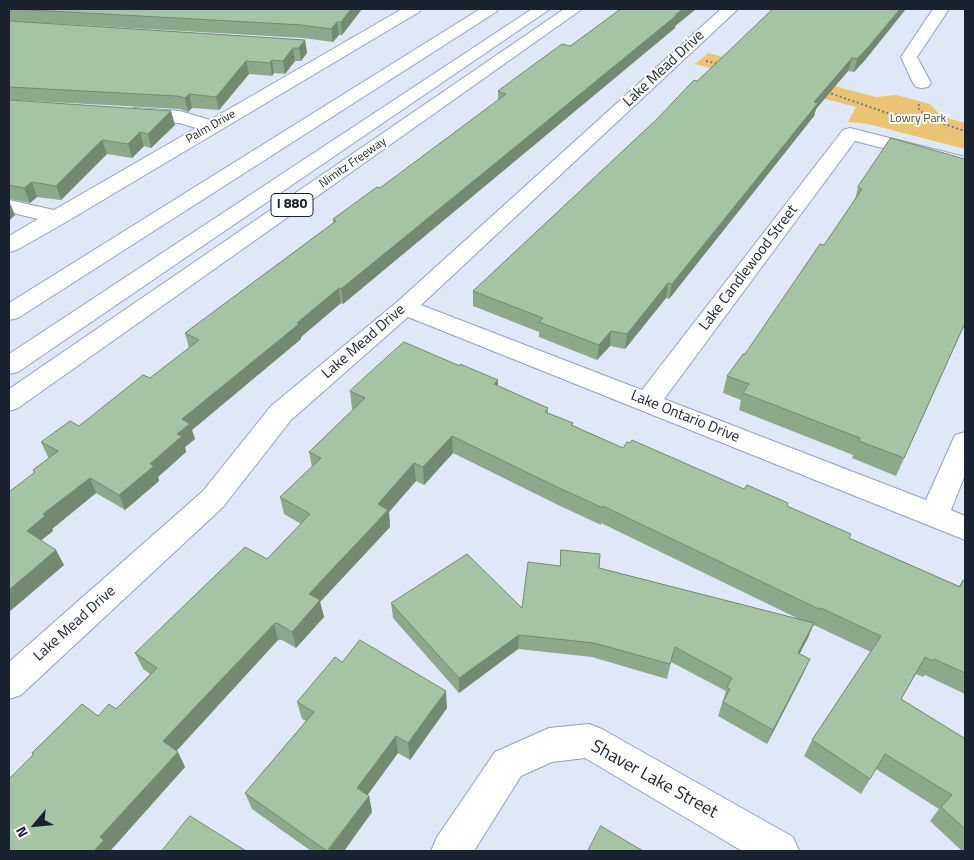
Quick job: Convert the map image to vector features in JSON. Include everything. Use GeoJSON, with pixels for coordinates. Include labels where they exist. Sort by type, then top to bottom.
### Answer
{"type":"FeatureCollection","features":[{"type":"Feature","properties":{"kind":"main road","name":"Palm Drive"},"geometry":{"type":"LineString","coordinates":[[9,245],[413,9]]}},
{"type":"Feature","properties":{"kind":"main road"},"geometry":{"type":"LineString","coordinates":[[9,313],[490,9]]}},
{"type":"Feature","properties":{"kind":"main road","name":"I 880"},"geometry":{"type":"LineString","coordinates":[[9,366],[542,9]]}},
{"type":"Feature","properties":{"kind":"main road","name":"Nimitz Freeway"},"geometry":{"type":"LineString","coordinates":[[9,402],[574,9]]}},
{"type":"Feature","properties":{"kind":"main road","name":"Lake Mead Drive"},"geometry":{"type":"LineString","coordinates":[[9,684],[213,499],[282,413],[405,307],[730,9]]}},
{"type":"Feature","properties":{"kind":"main road"},"geometry":{"type":"LineString","coordinates":[[922,83],[909,57],[941,9]]}},
{"type":"Feature","properties":{"kind":"main road"},"geometry":{"type":"LineString","coordinates":[[313,47],[342,52]]}},
{"type":"Feature","properties":{"kind":"main road"},"geometry":{"type":"LineString","coordinates":[[113,113],[180,117],[212,126]]}},
{"type":"Feature","properties":{"kind":"main road","name":"Lake Candlewood Street"},"geometry":{"type":"LineString","coordinates":[[648,402],[850,134],[965,163]]}},
{"type":"Feature","properties":{"kind":"main road"},"geometry":{"type":"LineString","coordinates":[[9,206],[58,217]]}},
{"type":"Feature","properties":{"kind":"main road","name":"Lake Ontario Drive"},"geometry":{"type":"LineString","coordinates":[[405,307],[965,528]]}},
{"type":"Feature","properties":{"kind":"main road"},"geometry":{"type":"LineString","coordinates":[[934,516],[965,442]]}},
{"type":"Feature","properties":{"kind":"main road","name":"Shaver Lake Street"},"geometry":{"type":"LineString","coordinates":[[452,851],[508,764],[549,745],[589,742],[779,851]]}},
{"type":"Feature","properties":{"kind":"path"},"geometry":{"type":"LineString","coordinates":[[680,55],[720,64]]}},
{"type":"Feature","properties":{"kind":"path"},"geometry":{"type":"LineString","coordinates":[[819,89],[890,114],[920,116],[965,131]]}},
{"type":"Feature","properties":{"kind":"green space","name":"Lowry Park"},"geometry":{"type":"Polygon","coordinates":[[[708,53],[876,97],[896,95],[930,104],[942,117],[965,123],[965,149],[868,124],[848,122],[856,107],[695,64],[708,53]]]}},
{"type":"Feature","properties":{"kind":"building"},"geometry":{"type":"Polygon","coordinates":[[[14,9],[351,9],[341,22],[337,22],[331,29],[301,25],[14,9]]]}},
{"type":"Feature","properties":{"kind":"building"},"geometry":{"type":"Polygon","coordinates":[[[621,9],[683,9],[341,289],[339,288],[297,323],[299,324],[182,419],[190,424],[177,434],[182,436],[150,464],[154,466],[119,495],[90,478],[43,514],[45,516],[27,531],[56,550],[9,590],[9,492],[58,451],[41,442],[70,421],[79,426],[143,375],[150,378],[199,340],[185,333],[336,221],[333,219],[377,187],[380,188],[506,94],[498,91],[514,79],[562,44],[570,46],[621,9]]]}},
{"type":"Feature","properties":{"kind":"building"},"geometry":{"type":"Polygon","coordinates":[[[773,9],[900,9],[857,59],[852,58],[814,102],[818,103],[672,284],[668,283],[627,334],[611,331],[599,345],[539,322],[543,318],[473,291],[656,120],[694,80],[697,81],[773,9]]]}},
{"type":"Feature","properties":{"kind":"building"},"geometry":{"type":"Polygon","coordinates":[[[9,21],[305,40],[299,48],[293,48],[283,61],[272,60],[270,63],[246,61],[216,97],[189,94],[185,98],[9,87],[9,21]]]}},
{"type":"Feature","properties":{"kind":"building"},"geometry":{"type":"Polygon","coordinates":[[[9,100],[171,111],[148,134],[140,132],[128,144],[102,140],[56,186],[32,182],[24,188],[9,185],[9,100]]]}},
{"type":"Feature","properties":{"kind":"building"},"geometry":{"type":"Polygon","coordinates":[[[891,138],[965,159],[965,323],[904,458],[859,441],[860,438],[743,393],[749,384],[727,376],[743,354],[745,354],[820,244],[824,245],[862,189],[858,187],[891,138]]]}},
{"type":"Feature","properties":{"kind":"building"},"geometry":{"type":"Polygon","coordinates":[[[404,342],[498,380],[494,384],[548,408],[545,412],[573,423],[571,425],[623,448],[627,442],[630,443],[632,440],[744,489],[747,485],[788,503],[787,506],[851,534],[849,538],[960,587],[963,580],[965,581],[965,673],[925,657],[901,699],[965,737],[965,829],[941,807],[952,795],[885,754],[870,779],[812,740],[881,636],[821,608],[821,610],[603,506],[603,508],[557,487],[452,436],[423,467],[414,463],[378,504],[388,510],[309,594],[320,600],[292,632],[277,623],[274,624],[163,741],[178,752],[100,837],[104,840],[94,851],[9,851],[9,779],[34,754],[32,753],[82,704],[98,716],[109,704],[116,709],[157,668],[135,653],[245,547],[267,559],[310,514],[280,497],[321,458],[309,452],[365,398],[350,391],[404,342]]]}},
{"type":"Feature","properties":{"kind":"building"},"geometry":{"type":"Polygon","coordinates":[[[561,550],[600,554],[599,568],[814,623],[798,653],[810,659],[773,730],[723,702],[730,689],[727,687],[732,678],[675,647],[670,664],[594,643],[519,635],[459,678],[391,603],[467,554],[522,608],[528,562],[560,566],[561,550]]]}},
{"type":"Feature","properties":{"kind":"building"},"geometry":{"type":"Polygon","coordinates":[[[360,640],[446,691],[408,743],[396,736],[357,788],[369,796],[327,851],[245,793],[314,712],[297,702],[335,657],[342,662],[360,640]]]}},
{"type":"Feature","properties":{"kind":"building"},"geometry":{"type":"Polygon","coordinates":[[[190,816],[246,851],[162,851],[190,816]]]}},
{"type":"Feature","properties":{"kind":"building"},"geometry":{"type":"Polygon","coordinates":[[[601,826],[643,851],[588,851],[601,826]]]}}]}
